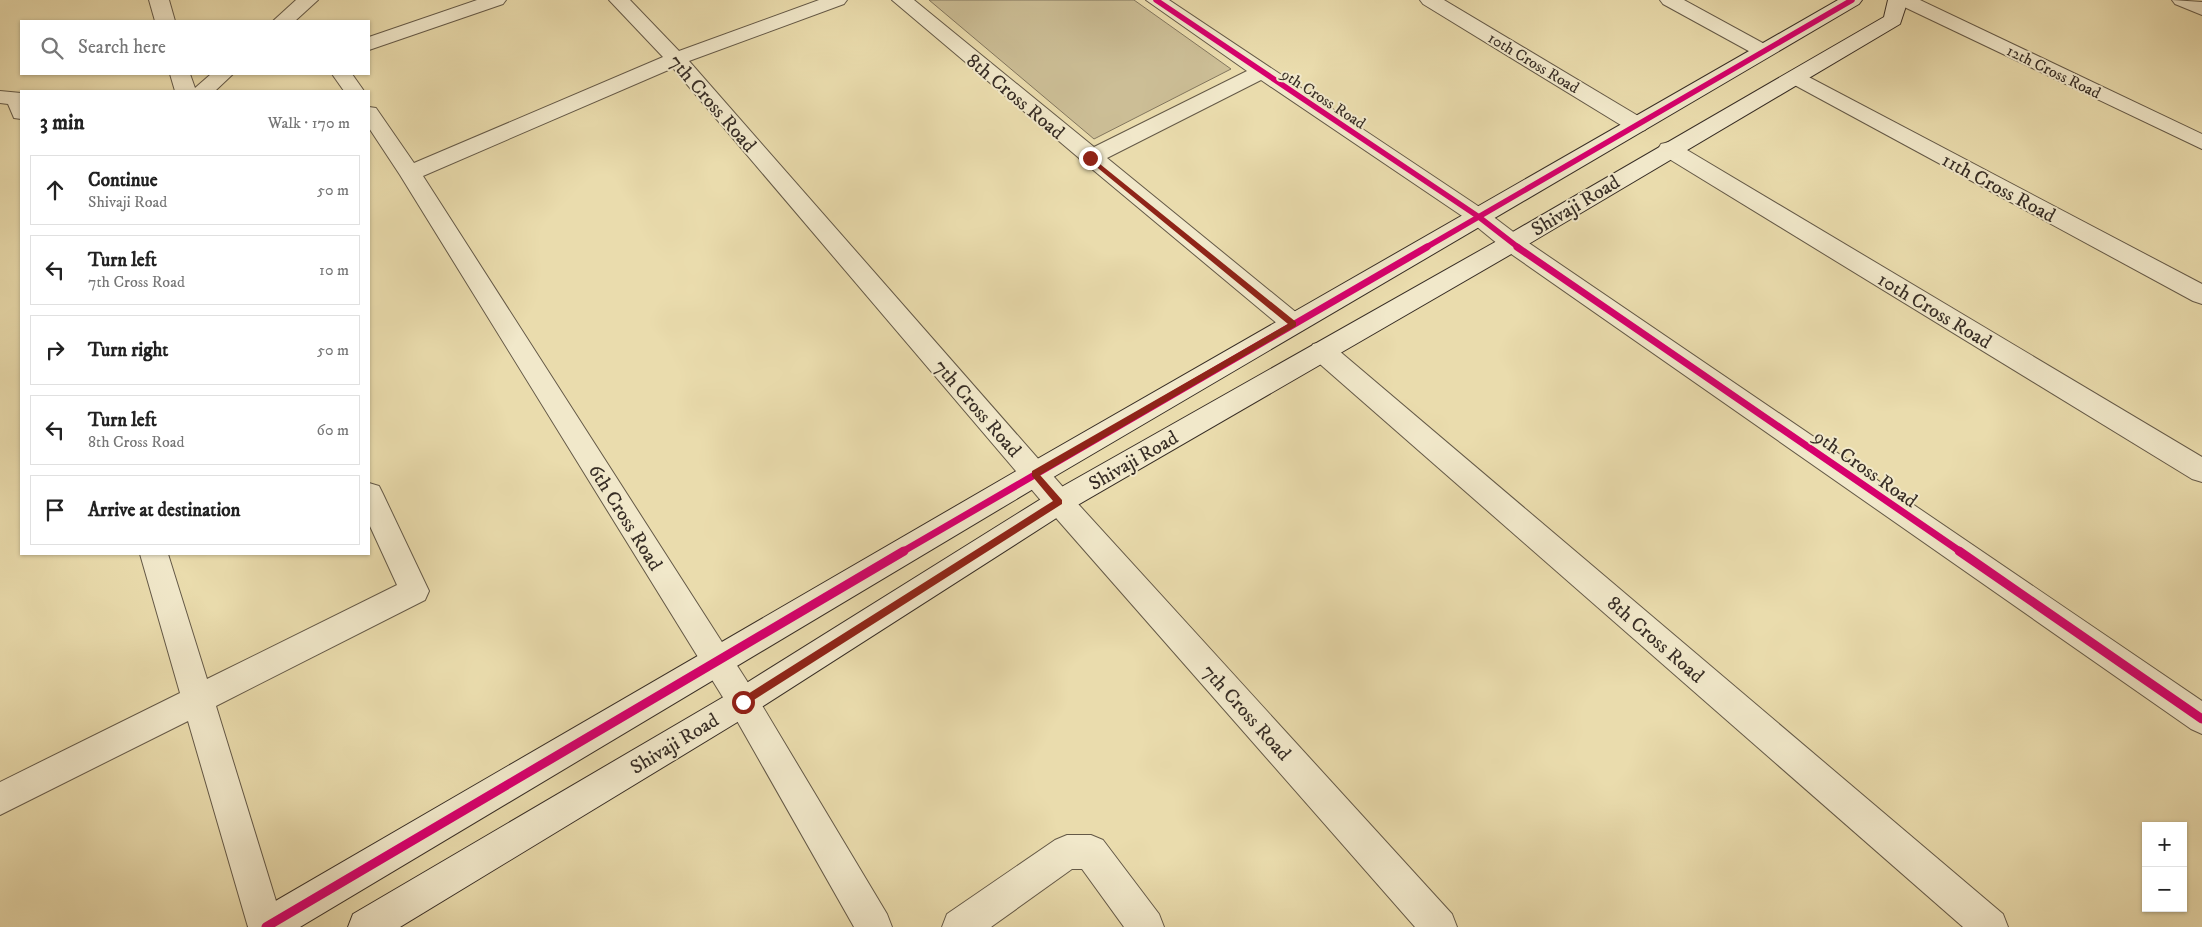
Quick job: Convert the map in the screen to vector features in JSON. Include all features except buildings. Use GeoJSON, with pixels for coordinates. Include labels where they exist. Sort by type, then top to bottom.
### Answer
{"type":"FeatureCollection","features":[{"type":"Feature","properties":{"kind":"street"},"geometry":{"type":"LineString","coordinates":[[159,0],[165,20]]}},
{"type":"Feature","properties":{"kind":"street"},"geometry":{"type":"LineString","coordinates":[[370,44],[496,0]]}},
{"type":"Feature","properties":{"kind":"street","name":"7th Cross Road"},"geometry":{"type":"LineString","coordinates":[[619,0],[676,59],[1059,502],[1439,927]]}},
{"type":"Feature","properties":{"kind":"street"},"geometry":{"type":"LineString","coordinates":[[410,173],[676,59],[836,0]]}},
{"type":"Feature","properties":{"kind":"street","name":"8th Cross Road"},"geometry":{"type":"LineString","coordinates":[[902,0],[1090,158],[1294,324]]}},
{"type":"Feature","properties":{"kind":"street","name":"9th Cross Road"},"geometry":{"type":"LineString","coordinates":[[1156,0],[1260,72],[1479,217],[1512,243],[2202,719]]}},
{"type":"Feature","properties":{"kind":"street","name":"10th Cross Road"},"geometry":{"type":"LineString","coordinates":[[1430,0],[1637,125]]}},
{"type":"Feature","properties":{"kind":"street"},"geometry":{"type":"LineString","coordinates":[[1670,0],[1763,51]]}},
{"type":"Feature","properties":{"kind":"street"},"geometry":{"type":"LineString","coordinates":[[154,555],[266,927],[1035,474],[1852,0]]}},
{"type":"Feature","properties":{"kind":"street","name":"Shivaji Road"},"geometry":{"type":"LineString","coordinates":[[366,927],[743,702],[1059,502],[1512,243],[1669,149],[1796,78],[1893,20],[1898,0]]}},
{"type":"Feature","properties":{"kind":"street","name":"12th Cross Road"},"geometry":{"type":"LineString","coordinates":[[1905,0],[2202,142]]}},
{"type":"Feature","properties":{"kind":"street"},"geometry":{"type":"LineString","coordinates":[[2182,0],[2202,8]]}},
{"type":"Feature","properties":{"kind":"street"},"geometry":{"type":"LineString","coordinates":[[285,20],[304,10]]}},
{"type":"Feature","properties":{"kind":"street"},"geometry":{"type":"LineString","coordinates":[[1090,158],[1260,72]]}},
{"type":"Feature","properties":{"kind":"street"},"geometry":{"type":"LineString","coordinates":[[180,75],[185,90]]}},
{"type":"Feature","properties":{"kind":"street"},"geometry":{"type":"LineString","coordinates":[[204,90],[222,75]]}},
{"type":"Feature","properties":{"kind":"street"},"geometry":{"type":"LineString","coordinates":[[343,75],[353,90]]}},
{"type":"Feature","properties":{"kind":"street","name":"11th Cross Road"},"geometry":{"type":"LineString","coordinates":[[1796,78],[2202,295]]}},
{"type":"Feature","properties":{"kind":"street","name":"6th Cross Road"},"geometry":{"type":"LineString","coordinates":[[370,113],[410,173],[743,702],[874,927]]}},
{"type":"Feature","properties":{"kind":"street","name":"10th Cross Road"},"geometry":{"type":"LineString","coordinates":[[1669,149],[2202,471]]}},
{"type":"Feature","properties":{"kind":"street","name":"8th Cross Road"},"geometry":{"type":"LineString","coordinates":[[1322,351],[1990,927]]}},
{"type":"Feature","properties":{"kind":"street"},"geometry":{"type":"LineString","coordinates":[[0,799],[414,591],[370,496]]}},
{"type":"Feature","properties":{"kind":"street"},"geometry":{"type":"LineString","coordinates":[[960,927],[1067,852],[1091,852],[1146,927]]}},
{"type":"Feature","properties":{"kind":"shaded area"},"geometry":{"type":"Polygon","coordinates":[[[929,0],[1134,0],[1231,69],[1094,139],[929,0]]]}},
{"type":"Feature","properties":{"kind":"cycle path"},"geometry":{"type":"LineString","coordinates":[[1156,0],[1479,217],[1512,243],[2202,719]]}},
{"type":"Feature","properties":{"kind":"cycle path"},"geometry":{"type":"LineString","coordinates":[[266,927],[1035,474],[1852,0]]}},
{"type":"Feature","properties":{"kind":"route"},"geometry":{"type":"LineString","coordinates":[[743,702],[1059,502],[1035,474],[1294,324],[1090,158]]}}]}
